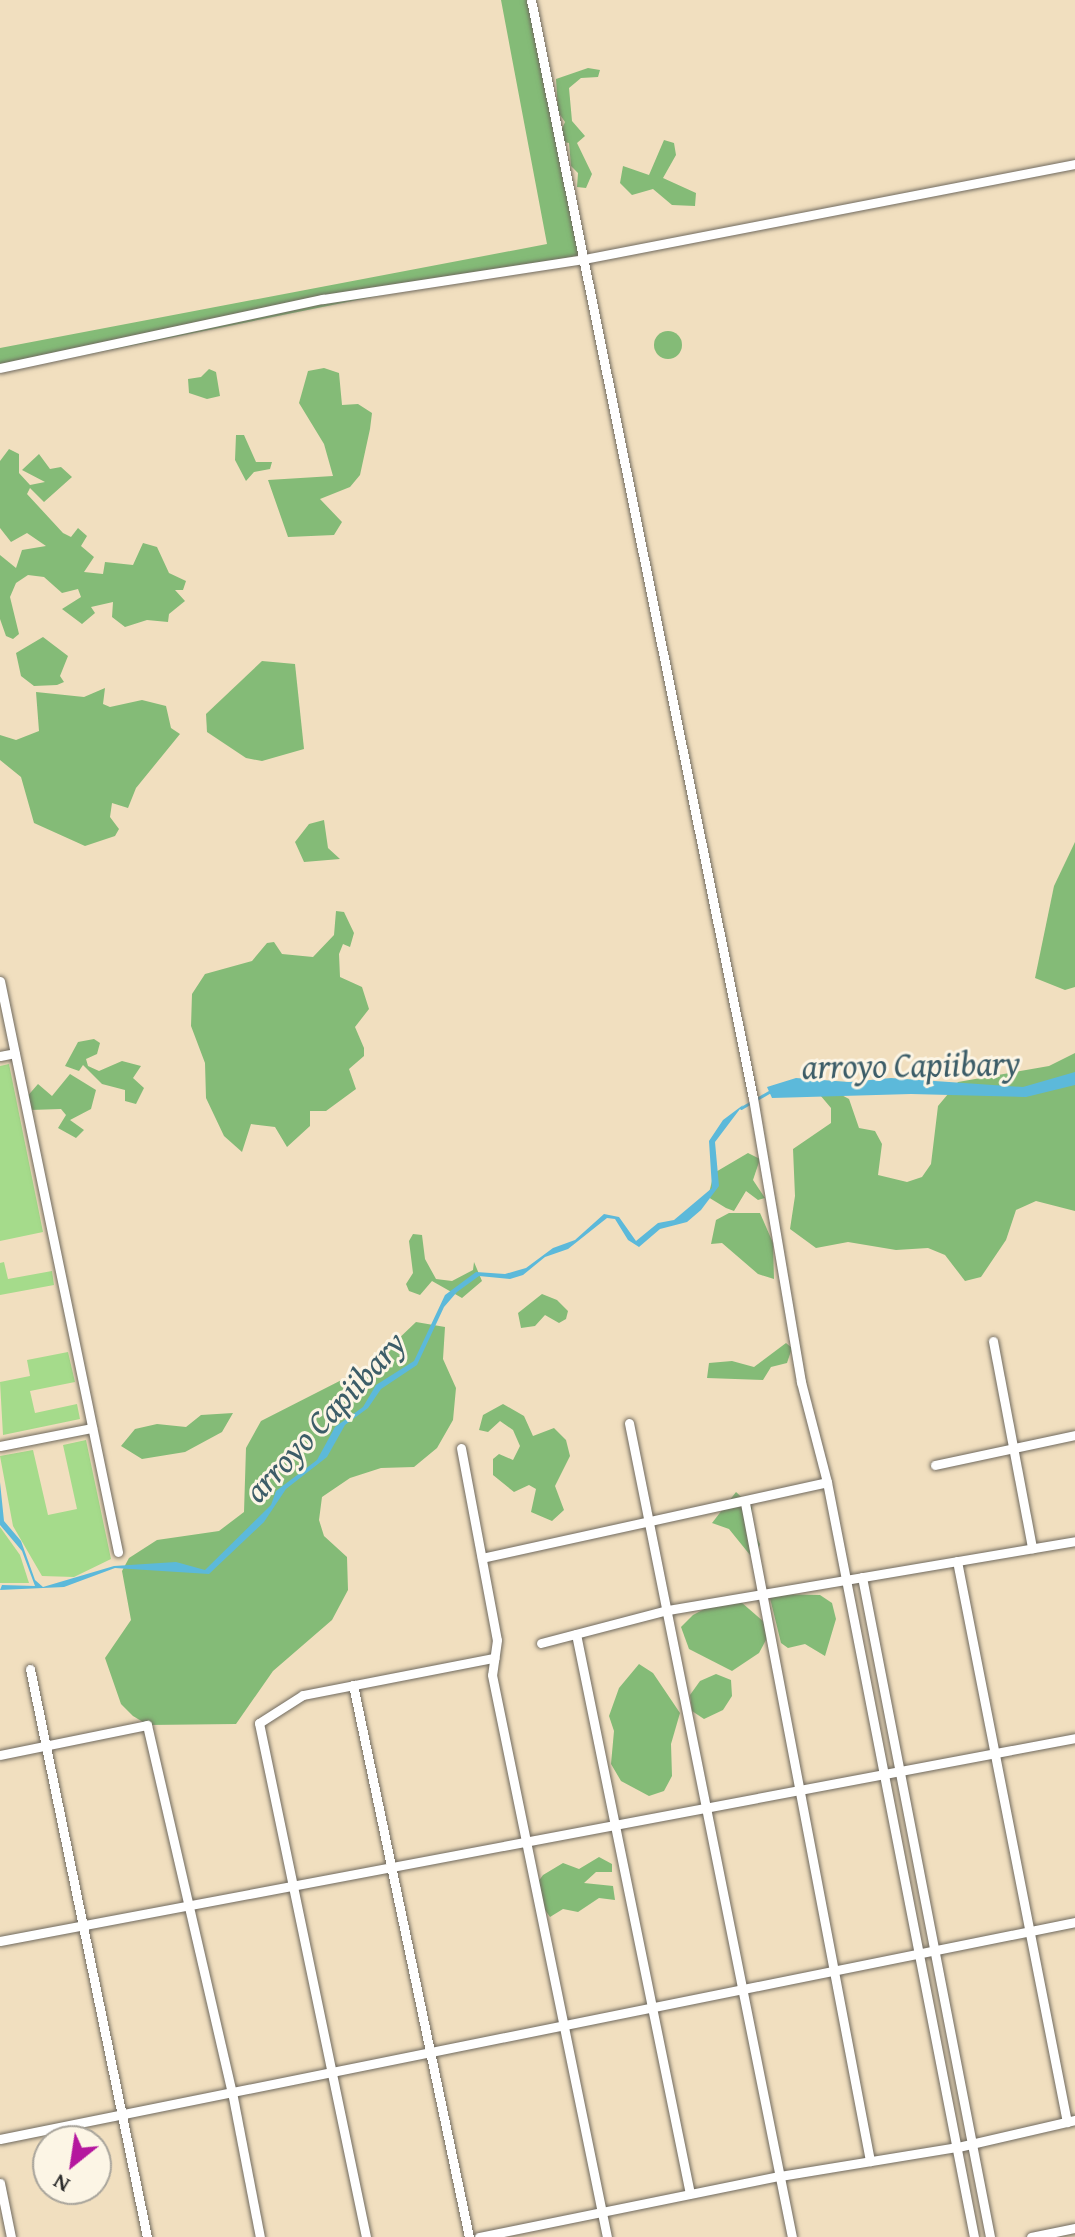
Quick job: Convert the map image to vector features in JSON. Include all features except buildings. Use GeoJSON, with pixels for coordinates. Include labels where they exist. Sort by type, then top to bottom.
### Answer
{"type":"FeatureCollection","features":[{"type":"Feature","properties":{"kind":"street"},"geometry":{"type":"LineString","coordinates":[[531,0],[753,1098],[801,1382],[827,1482],[922,1955],[974,2237]]}},
{"type":"Feature","properties":{"kind":"street"},"geometry":{"type":"LineString","coordinates":[[0,368],[366,291],[584,259],[1075,164]]}},
{"type":"Feature","properties":{"kind":"street"},"geometry":{"type":"LineString","coordinates":[[0,981],[118,1552]]}},
{"type":"Feature","properties":{"kind":"street"},"geometry":{"type":"LineString","coordinates":[[0,1056],[15,1053]]}},
{"type":"Feature","properties":{"kind":"street"},"geometry":{"type":"LineString","coordinates":[[993,1341],[1016,1448],[1032,1548]]}},
{"type":"Feature","properties":{"kind":"street"},"geometry":{"type":"LineString","coordinates":[[629,1423],[792,2237]]}},
{"type":"Feature","properties":{"kind":"street"},"geometry":{"type":"LineString","coordinates":[[0,1446],[92,1428]]}},
{"type":"Feature","properties":{"kind":"street"},"geometry":{"type":"LineString","coordinates":[[935,1465],[1075,1435]]}},
{"type":"Feature","properties":{"kind":"street"},"geometry":{"type":"LineString","coordinates":[[461,1448],[497,1640],[492,1675],[607,2237]]}},
{"type":"Feature","properties":{"kind":"street"},"geometry":{"type":"LineString","coordinates":[[482,1558],[651,1524],[827,1482]]}},
{"type":"Feature","properties":{"kind":"street"},"geometry":{"type":"LineString","coordinates":[[745,1503],[870,2161]]}},
{"type":"Feature","properties":{"kind":"street"},"geometry":{"type":"LineString","coordinates":[[541,1643],[668,1610],[1075,1541]]}},
{"type":"Feature","properties":{"kind":"street"},"geometry":{"type":"LineString","coordinates":[[479,2237],[780,2176],[958,2147],[1071,2121],[1030,1932],[957,1561]]}},
{"type":"Feature","properties":{"kind":"street"},"geometry":{"type":"LineString","coordinates":[[862,1577],[975,2143],[990,2237]]}},
{"type":"Feature","properties":{"kind":"street"},"geometry":{"type":"LineString","coordinates":[[576,1634],[611,1823],[654,2009],[690,2194]]}},
{"type":"Feature","properties":{"kind":"street"},"geometry":{"type":"LineString","coordinates":[[366,2237],[259,1723],[303,1695],[494,1658]]}},
{"type":"Feature","properties":{"kind":"street"},"geometry":{"type":"LineString","coordinates":[[30,1669],[147,2237]]}},
{"type":"Feature","properties":{"kind":"street"},"geometry":{"type":"LineString","coordinates":[[353,1685],[469,2237]]}},
{"type":"Feature","properties":{"kind":"street"},"geometry":{"type":"LineString","coordinates":[[0,1755],[147,1725],[232,2092],[260,2237]]}},
{"type":"Feature","properties":{"kind":"street"},"geometry":{"type":"LineString","coordinates":[[0,1941],[707,1804],[901,1772],[1075,1738]]}},
{"type":"Feature","properties":{"kind":"street"},"geometry":{"type":"LineString","coordinates":[[0,2139],[1075,1922]]}},
{"type":"Feature","properties":{"kind":"street"},"geometry":{"type":"LineString","coordinates":[[0,2183],[11,2237]]}},
{"type":"Feature","properties":{"kind":"street"},"geometry":{"type":"LineString","coordinates":[[1031,2237],[1075,2228]]}},
{"type":"Feature","properties":{"kind":"green space"},"geometry":{"type":"Polygon","coordinates":[[[501,0],[531,0],[561,131],[565,122],[558,112],[556,79],[588,68],[600,70],[598,77],[581,78],[569,88],[572,121],[585,136],[577,143],[592,174],[586,188],[577,187],[578,173],[571,166],[569,143],[563,142],[586,254],[0,372],[0,348],[547,244],[501,0]]]}},
{"type":"Feature","properties":{"kind":"green space"},"geometry":{"type":"Polygon","coordinates":[[[664,140],[674,143],[676,155],[663,178],[696,193],[695,206],[672,205],[653,189],[632,195],[620,183],[623,166],[649,175],[664,140]]]}},
{"type":"Feature","properties":{"kind":"green space"},"geometry":{"type":"Polygon","coordinates":[[[668,331],[678,335],[682,345],[678,355],[668,359],[658,355],[654,345],[658,335],[668,331]]]}},
{"type":"Feature","properties":{"kind":"green space"},"geometry":{"type":"Polygon","coordinates":[[[324,368],[339,373],[342,405],[358,404],[372,413],[370,429],[360,475],[350,487],[320,499],[342,522],[334,535],[288,537],[268,480],[333,476],[324,444],[299,403],[308,371],[324,368]]]}},
{"type":"Feature","properties":{"kind":"green space"},"geometry":{"type":"Polygon","coordinates":[[[209,369],[216,372],[220,396],[207,399],[189,393],[188,379],[201,377],[209,369]]]}},
{"type":"Feature","properties":{"kind":"green space"},"geometry":{"type":"Polygon","coordinates":[[[236,435],[244,435],[256,462],[272,462],[270,469],[254,472],[246,481],[235,460],[236,435]]]}},
{"type":"Feature","properties":{"kind":"green space"},"geometry":{"type":"Polygon","coordinates":[[[9,449],[19,454],[19,473],[30,485],[45,482],[22,470],[39,454],[50,469],[61,467],[72,477],[44,502],[30,488],[27,494],[63,533],[71,537],[78,528],[87,536],[81,546],[94,557],[84,572],[103,574],[105,562],[133,565],[143,543],[157,547],[169,573],[186,581],[183,590],[175,590],[185,601],[169,614],[168,622],[147,620],[125,627],[112,617],[113,602],[91,607],[95,613],[82,624],[62,609],[81,597],[78,589],[62,593],[44,577],[28,575],[16,583],[10,597],[19,634],[13,639],[6,636],[0,619],[0,555],[16,568],[22,550],[46,546],[27,533],[11,542],[0,528],[0,461],[9,449]]]}},
{"type":"Feature","properties":{"kind":"green space"},"geometry":{"type":"Polygon","coordinates":[[[43,637],[68,656],[60,676],[64,682],[57,685],[34,686],[21,676],[16,653],[43,637]]]}},
{"type":"Feature","properties":{"kind":"green space"},"geometry":{"type":"Polygon","coordinates":[[[262,661],[295,664],[304,749],[262,761],[246,758],[207,732],[206,714],[262,661]]]}},
{"type":"Feature","properties":{"kind":"green space"},"geometry":{"type":"Polygon","coordinates":[[[105,688],[103,704],[110,707],[142,700],[166,706],[171,728],[180,734],[136,788],[128,808],[112,803],[110,817],[119,829],[115,836],[85,846],[34,823],[21,777],[0,760],[0,735],[16,740],[39,731],[36,692],[84,697],[105,688]]]}},
{"type":"Feature","properties":{"kind":"green space"},"geometry":{"type":"Polygon","coordinates":[[[324,820],[328,848],[340,859],[304,862],[295,842],[309,824],[324,820]]]}},
{"type":"Feature","properties":{"kind":"green space"},"geometry":{"type":"Polygon","coordinates":[[[1075,842],[1075,987],[1065,990],[1035,978],[1054,886],[1075,842]]]}},
{"type":"Feature","properties":{"kind":"green space"},"geometry":{"type":"Polygon","coordinates":[[[336,911],[344,912],[354,933],[350,947],[343,944],[339,954],[340,977],[362,987],[369,1009],[355,1027],[364,1048],[364,1056],[349,1069],[356,1089],[326,1111],[310,1111],[310,1126],[287,1147],[275,1127],[251,1124],[242,1152],[224,1136],[206,1098],[205,1063],[191,1026],[192,994],[205,974],[252,961],[267,943],[274,942],[282,954],[313,957],[334,935],[336,911]]]}},
{"type":"Feature","properties":{"kind":"green space"},"geometry":{"type":"Polygon","coordinates":[[[94,1039],[100,1043],[97,1054],[86,1059],[88,1066],[99,1071],[122,1061],[141,1066],[133,1078],[144,1088],[136,1104],[125,1101],[125,1090],[102,1084],[83,1065],[79,1071],[65,1066],[78,1042],[94,1039]]]}},
{"type":"Feature","properties":{"kind":"green space"},"geometry":{"type":"Polygon","coordinates":[[[1075,1053],[1075,1211],[1036,1201],[1016,1210],[1006,1240],[981,1277],[965,1281],[945,1255],[928,1248],[896,1250],[848,1242],[816,1248],[790,1229],[795,1196],[793,1149],[831,1123],[831,1108],[820,1095],[836,1092],[849,1099],[859,1128],[875,1131],[882,1144],[878,1175],[907,1182],[922,1177],[931,1164],[938,1106],[958,1082],[1049,1066],[1075,1053]]]}},
{"type":"Feature","properties":{"kind":"green space"},"geometry":{"type":"Polygon","coordinates":[[[9,1064],[43,1232],[0,1241],[0,1066],[9,1064]]]}},
{"type":"Feature","properties":{"kind":"green space"},"geometry":{"type":"Polygon","coordinates":[[[70,1074],[96,1090],[91,1109],[70,1120],[84,1130],[76,1138],[58,1128],[66,1115],[61,1109],[30,1110],[25,1099],[38,1084],[52,1096],[70,1074]]]}},
{"type":"Feature","properties":{"kind":"green space"},"geometry":{"type":"Polygon","coordinates":[[[748,1153],[760,1159],[753,1180],[765,1198],[758,1200],[746,1191],[734,1211],[708,1197],[714,1173],[748,1153]]]}},
{"type":"Feature","properties":{"kind":"green space"},"geometry":{"type":"Polygon","coordinates":[[[729,1213],[760,1213],[773,1243],[774,1279],[758,1274],[722,1243],[711,1244],[716,1220],[729,1213]]]}},
{"type":"Feature","properties":{"kind":"green space"},"geometry":{"type":"Polygon","coordinates":[[[413,1234],[422,1235],[425,1259],[436,1279],[452,1281],[473,1270],[474,1262],[482,1281],[462,1298],[432,1281],[420,1295],[409,1291],[406,1284],[413,1273],[409,1241],[413,1234]]]}},
{"type":"Feature","properties":{"kind":"green space"},"geometry":{"type":"Polygon","coordinates":[[[4,1262],[8,1279],[52,1271],[54,1285],[0,1295],[0,1263],[4,1262]]]}},
{"type":"Feature","properties":{"kind":"green space"},"geometry":{"type":"Polygon","coordinates":[[[542,1294],[557,1300],[568,1311],[566,1319],[559,1323],[545,1315],[535,1326],[521,1328],[518,1313],[542,1294]]]}},
{"type":"Feature","properties":{"kind":"green space"},"geometry":{"type":"Polygon","coordinates":[[[416,1322],[445,1327],[443,1359],[456,1388],[453,1420],[437,1448],[414,1467],[381,1468],[350,1478],[322,1497],[319,1520],[324,1536],[347,1557],[348,1590],[332,1620],[273,1671],[236,1724],[148,1725],[133,1716],[121,1704],[105,1658],[131,1620],[122,1571],[129,1558],[157,1540],[219,1531],[244,1512],[246,1448],[261,1421],[371,1365],[416,1322]]]}},
{"type":"Feature","properties":{"kind":"green space"},"geometry":{"type":"Polygon","coordinates":[[[786,1343],[792,1348],[787,1363],[771,1367],[763,1380],[707,1378],[709,1363],[732,1361],[754,1367],[786,1343]]]}},
{"type":"Feature","properties":{"kind":"green space"},"geometry":{"type":"Polygon","coordinates":[[[68,1352],[75,1382],[30,1391],[35,1413],[77,1404],[80,1419],[3,1435],[0,1382],[30,1376],[27,1360],[68,1352]]]}},
{"type":"Feature","properties":{"kind":"green space"},"geometry":{"type":"Polygon","coordinates":[[[503,1404],[524,1416],[533,1436],[554,1428],[566,1440],[570,1456],[555,1486],[564,1510],[552,1521],[531,1512],[536,1489],[529,1485],[514,1492],[493,1475],[493,1459],[499,1454],[513,1460],[520,1446],[513,1430],[500,1421],[488,1432],[479,1430],[483,1415],[503,1404]]]}},
{"type":"Feature","properties":{"kind":"green space"},"geometry":{"type":"Polygon","coordinates":[[[233,1413],[222,1432],[185,1452],[142,1459],[121,1446],[135,1429],[157,1424],[186,1427],[201,1415],[233,1413]]]}},
{"type":"Feature","properties":{"kind":"green space"},"geometry":{"type":"Polygon","coordinates":[[[86,1440],[111,1559],[74,1577],[42,1576],[13,1526],[0,1456],[33,1450],[48,1515],[77,1509],[63,1445],[86,1440]]]}},
{"type":"Feature","properties":{"kind":"green space"},"geometry":{"type":"Polygon","coordinates":[[[736,1492],[752,1507],[752,1530],[760,1544],[758,1552],[750,1555],[729,1529],[712,1523],[736,1492]]]}},
{"type":"Feature","properties":{"kind":"green space"},"geometry":{"type":"Polygon","coordinates":[[[0,1527],[20,1555],[29,1583],[0,1583],[0,1527]]]}},
{"type":"Feature","properties":{"kind":"green space"},"geometry":{"type":"Polygon","coordinates":[[[769,1594],[820,1595],[832,1603],[836,1619],[825,1656],[805,1644],[788,1648],[781,1643],[769,1594]]]}},
{"type":"Feature","properties":{"kind":"green space"},"geometry":{"type":"Polygon","coordinates":[[[741,1602],[764,1622],[767,1638],[759,1653],[732,1671],[689,1649],[681,1627],[693,1615],[708,1607],[741,1602]]]}},
{"type":"Feature","properties":{"kind":"green space"},"geometry":{"type":"Polygon","coordinates":[[[639,1664],[653,1673],[680,1713],[671,1744],[672,1776],[664,1791],[649,1796],[621,1781],[611,1764],[614,1731],[609,1716],[619,1688],[639,1664]]]}},
{"type":"Feature","properties":{"kind":"green space"},"geometry":{"type":"Polygon","coordinates":[[[716,1674],[731,1680],[732,1696],[723,1710],[704,1719],[692,1711],[690,1695],[700,1681],[716,1674]]]}},
{"type":"Feature","properties":{"kind":"green space"},"geometry":{"type":"Polygon","coordinates":[[[599,1857],[612,1864],[612,1872],[596,1872],[584,1883],[613,1886],[615,1900],[599,1898],[578,1912],[563,1909],[550,1917],[541,1904],[538,1882],[543,1875],[563,1863],[579,1869],[599,1857]]]}},
{"type":"Feature","properties":{"kind":"water"},"geometry":{"type":"Polygon","coordinates":[[[1075,1072],[1075,1085],[1026,1097],[911,1094],[772,1098],[767,1087],[796,1078],[849,1082],[891,1078],[1023,1087],[1075,1072]]]}},
{"type":"Feature","properties":{"kind":"water"},"geometry":{"type":"Polygon","coordinates":[[[743,1105],[715,1142],[719,1186],[701,1210],[687,1222],[660,1229],[639,1247],[628,1240],[615,1219],[607,1218],[568,1249],[545,1257],[523,1275],[510,1279],[479,1276],[457,1292],[444,1307],[417,1365],[381,1389],[368,1408],[345,1425],[327,1457],[286,1489],[264,1522],[209,1574],[115,1568],[64,1587],[0,1590],[2,1585],[35,1586],[22,1551],[0,1525],[0,1482],[4,1521],[21,1541],[35,1580],[43,1587],[114,1566],[176,1562],[205,1570],[271,1505],[276,1491],[317,1460],[335,1427],[363,1407],[376,1385],[414,1361],[445,1295],[476,1272],[505,1274],[526,1268],[553,1248],[575,1240],[604,1214],[619,1217],[636,1241],[658,1223],[674,1220],[712,1188],[709,1141],[723,1120],[743,1105]]]}},
{"type":"Feature","properties":{"kind":"waterway","name":"arroyo Capiibary"},"geometry":{"type":"LineString","coordinates":[[741,1108],[772,1090]]}}]}
